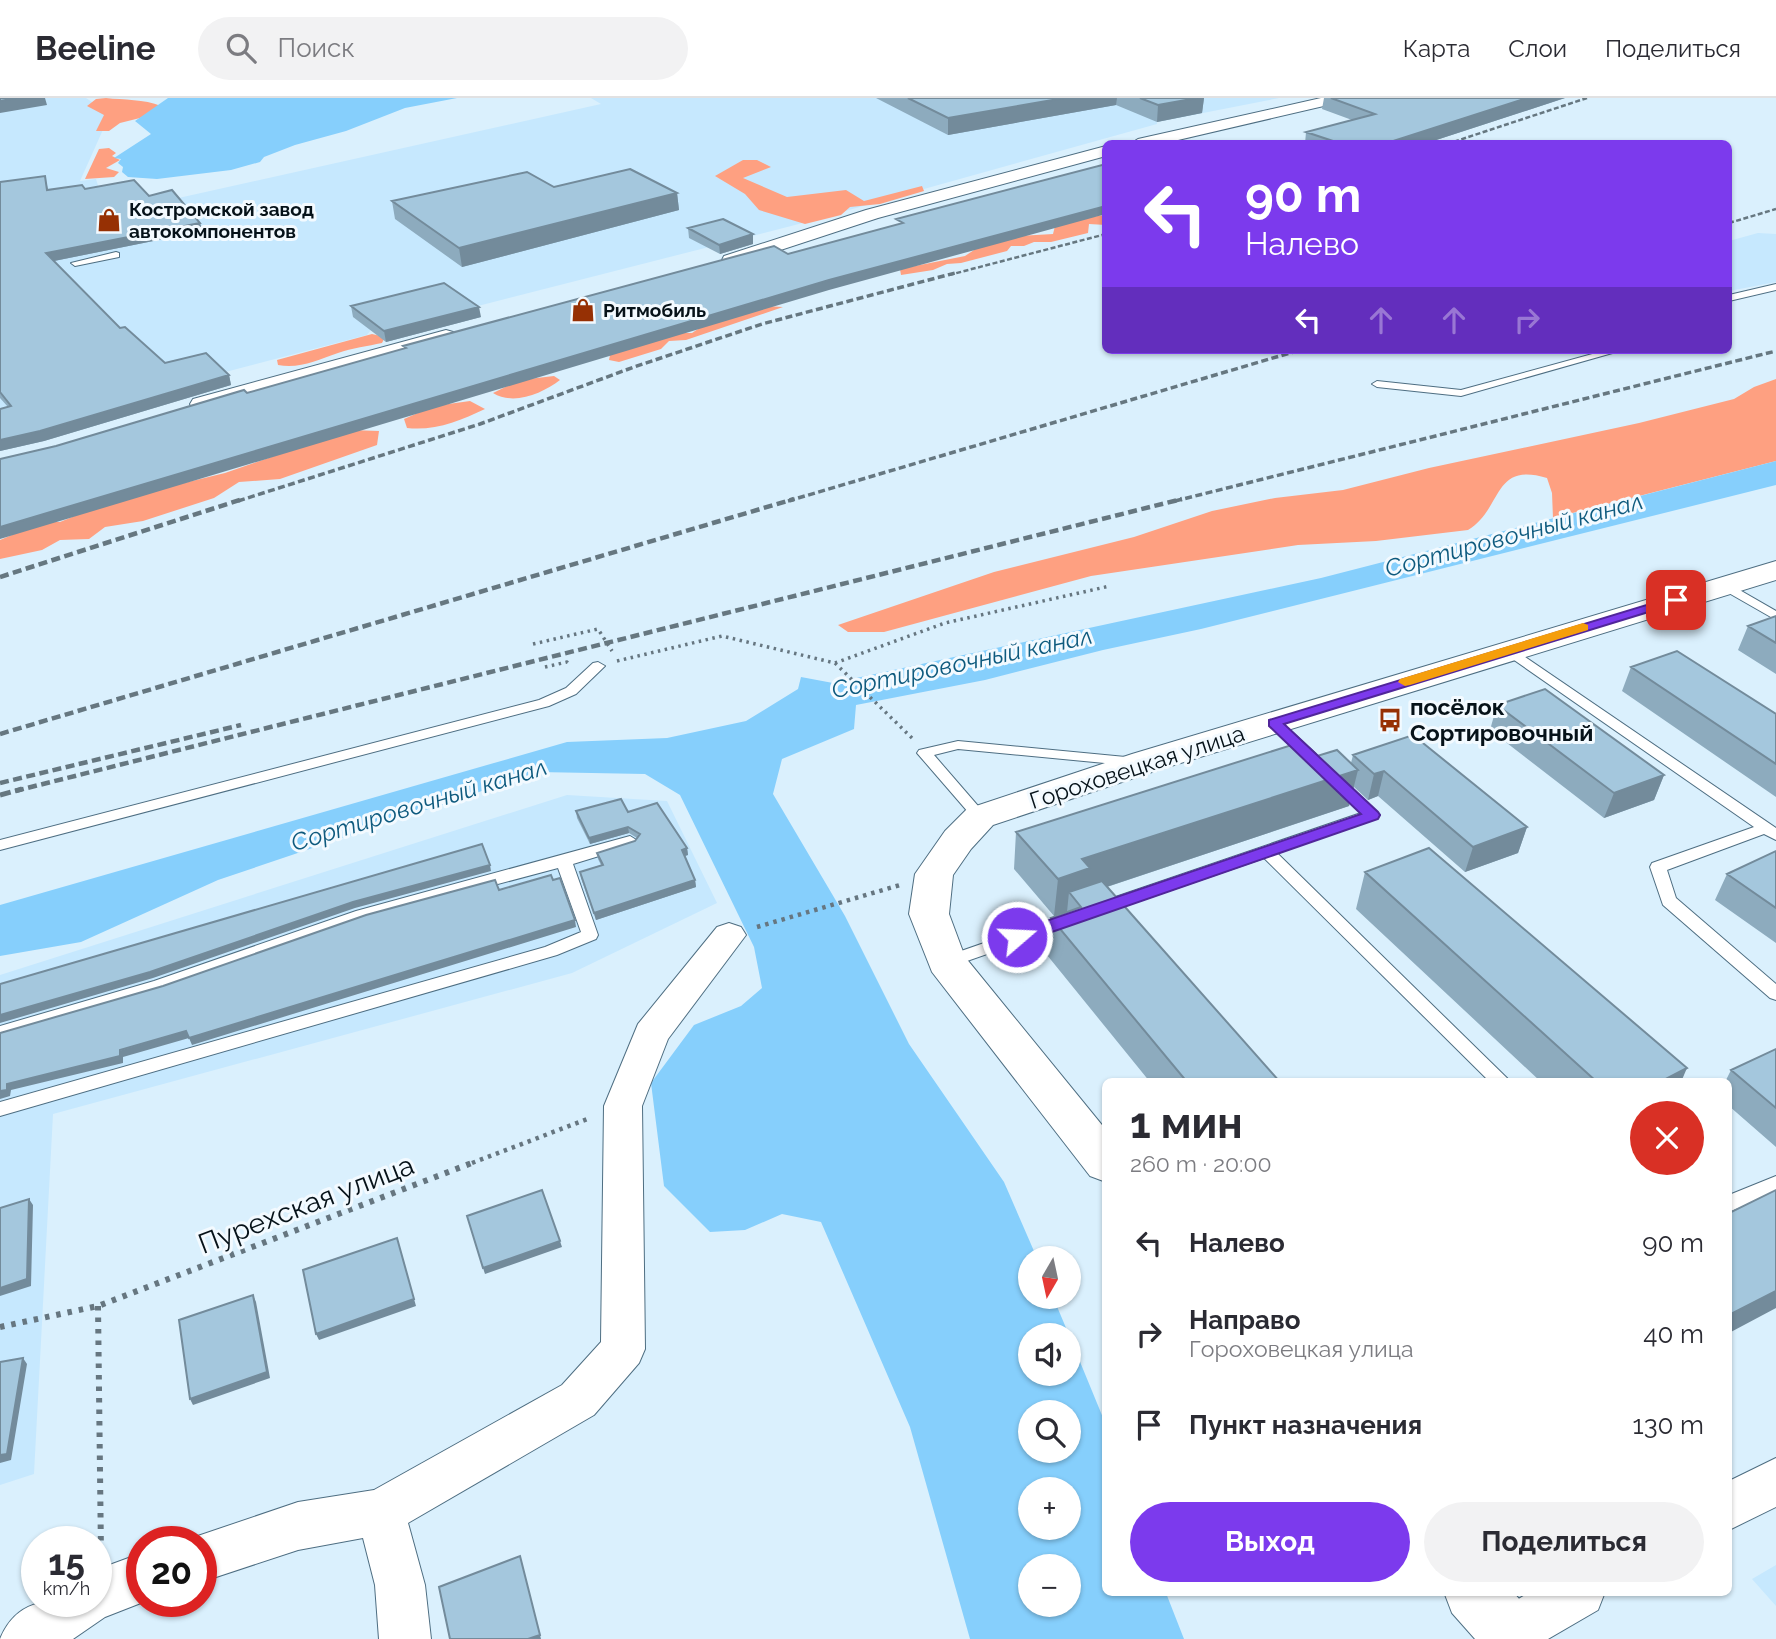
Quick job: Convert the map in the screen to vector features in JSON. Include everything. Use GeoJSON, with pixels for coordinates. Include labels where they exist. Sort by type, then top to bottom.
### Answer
{"type":"FeatureCollection","features":[{"type":"Feature","properties":{"kind":"street"},"geometry":{"type":"LineString","coordinates":[[1156,140],[1341,98]]}},
{"type":"Feature","properties":{"kind":"street"},"geometry":{"type":"LineString","coordinates":[[713,265],[872,214],[1102,153]]}},
{"type":"Feature","properties":{"kind":"street"},"geometry":{"type":"LineString","coordinates":[[188,407],[462,331]]}},
{"type":"Feature","properties":{"kind":"street","name":"Гороховецкая улица"},"geometry":{"type":"LineString","coordinates":[[980,817],[1145,762],[1776,570]]}},
{"type":"Feature","properties":{"kind":"street"},"geometry":{"type":"LineString","coordinates":[[980,817],[958,840],[934,874],[929,914],[947,962],[1102,1158]]}},
{"type":"Feature","properties":{"kind":"street"},"geometry":{"type":"LineString","coordinates":[[217,1554],[298,1526],[381,1512],[578,1400],[623,1349],[623,1106],[651,1034],[729,934]]}},
{"type":"Feature","properties":{"kind":"street"},"geometry":{"type":"LineString","coordinates":[[1732,1505],[1776,1481]]}},
{"type":"Feature","properties":{"kind":"street"},"geometry":{"type":"LineString","coordinates":[[381,1512],[400,1585],[405,1639]]}},
{"type":"Feature","properties":{"kind":"street"},"geometry":{"type":"LineString","coordinates":[[1500,1621],[1569,1596]]}},
{"type":"Feature","properties":{"kind":"street"},"geometry":{"type":"LineString","coordinates":[[26,1639],[63,1617]]}},
{"type":"Feature","properties":{"kind":"lane"},"geometry":{"type":"LineString","coordinates":[[75,263],[116,254]]}},
{"type":"Feature","properties":{"kind":"lane"},"geometry":{"type":"LineString","coordinates":[[1732,297],[1776,287]]}},
{"type":"Feature","properties":{"kind":"lane"},"geometry":{"type":"LineString","coordinates":[[1377,384],[1461,393],[1603,354]]}},
{"type":"Feature","properties":{"kind":"lane"},"geometry":{"type":"LineString","coordinates":[[1724,585],[1776,616]]}},
{"type":"Feature","properties":{"kind":"lane"},"geometry":{"type":"LineString","coordinates":[[1509,650],[1771,832]]}},
{"type":"Feature","properties":{"kind":"lane"},"geometry":{"type":"LineString","coordinates":[[0,845],[544,703],[571,691],[598,666]]}},
{"type":"Feature","properties":{"kind":"lane"},"geometry":{"type":"LineString","coordinates":[[947,962],[1115,910],[1266,851],[1372,815],[1274,723]]}},
{"type":"Feature","properties":{"kind":"lane"},"geometry":{"type":"LineString","coordinates":[[980,817],[924,753],[958,745],[1145,762]]}},
{"type":"Feature","properties":{"kind":"lane"},"geometry":{"type":"LineString","coordinates":[[1771,832],[1658,867],[1670,901],[1776,995]]}},
{"type":"Feature","properties":{"kind":"lane"},"geometry":{"type":"LineString","coordinates":[[0,1031],[159,986],[362,915],[630,841]]}},
{"type":"Feature","properties":{"kind":"lane"},"geometry":{"type":"LineString","coordinates":[[1266,851],[1498,1078]]}},
{"type":"Feature","properties":{"kind":"lane"},"geometry":{"type":"LineString","coordinates":[[0,1109],[551,951],[590,935],[564,861]]}},
{"type":"Feature","properties":{"kind":"lane"},"geometry":{"type":"LineString","coordinates":[[1732,1203],[1776,1184]]}},
{"type":"Feature","properties":{"kind":"path"},"geometry":{"type":"LineString","coordinates":[[835,663],[945,623],[1110,586]]}},
{"type":"Feature","properties":{"kind":"path"},"geometry":{"type":"LineString","coordinates":[[533,644],[598,629],[618,661]]}},
{"type":"Feature","properties":{"kind":"path"},"geometry":{"type":"LineString","coordinates":[[545,667],[567,662],[575,671],[722,636],[835,663],[905,730]]}},
{"type":"Feature","properties":{"kind":"path"},"geometry":{"type":"LineString","coordinates":[[729,934],[873,894]]}},
{"type":"Feature","properties":{"kind":"path","name":"Пурехская улица"},"geometry":{"type":"LineString","coordinates":[[0,1327],[98,1306],[623,1106]]}},
{"type":"Feature","properties":{"kind":"path"},"geometry":{"type":"LineString","coordinates":[[98,1306],[104,1526]]}},
{"type":"Feature","properties":{"kind":"shaded area"},"geometry":{"type":"Polygon","coordinates":[[[0,98],[86,98],[110,114],[80,181],[96,179],[101,195],[174,199],[601,104],[591,98],[1279,98],[1157,122],[795,225],[474,307],[371,330],[367,335],[0,431],[0,98]]]}},
{"type":"Feature","properties":{"kind":"shaded area"},"geometry":{"type":"Polygon","coordinates":[[[96,99],[161,106],[140,118],[120,123],[109,131],[96,131],[104,115],[87,106],[96,99]]]}},
{"type":"Feature","properties":{"kind":"shaded area"},"geometry":{"type":"Polygon","coordinates":[[[109,148],[116,153],[112,156],[120,160],[106,168],[119,172],[114,177],[85,179],[99,149],[109,148]]]}},
{"type":"Feature","properties":{"kind":"shaded area"},"geometry":{"type":"Polygon","coordinates":[[[743,160],[757,160],[771,167],[743,178],[787,197],[846,190],[864,201],[922,186],[924,191],[880,204],[850,207],[841,215],[805,224],[759,210],[745,194],[715,176],[743,160]]]}},
{"type":"Feature","properties":{"kind":"shaded area"},"geometry":{"type":"Polygon","coordinates":[[[1102,215],[1102,225],[1089,224],[1088,233],[1051,242],[1011,246],[1007,251],[947,264],[933,270],[901,275],[900,269],[965,256],[977,248],[1019,236],[1053,234],[1055,226],[1073,219],[1102,215]]]}},
{"type":"Feature","properties":{"kind":"shaded area"},"geometry":{"type":"Polygon","coordinates":[[[1758,233],[1776,234],[1776,282],[1732,290],[1732,240],[1758,233]]]}},
{"type":"Feature","properties":{"kind":"shaded area"},"geometry":{"type":"Polygon","coordinates":[[[765,306],[783,307],[686,340],[669,341],[661,349],[619,362],[609,360],[611,350],[676,333],[692,333],[710,321],[765,306]]]}},
{"type":"Feature","properties":{"kind":"shaded area"},"geometry":{"type":"Polygon","coordinates":[[[372,334],[385,337],[382,343],[301,365],[278,365],[277,360],[372,334]]]}},
{"type":"Feature","properties":{"kind":"shaded area"},"geometry":{"type":"Polygon","coordinates":[[[554,376],[560,380],[528,396],[510,398],[493,393],[520,380],[554,376]]]}},
{"type":"Feature","properties":{"kind":"shaded area"},"geometry":{"type":"Polygon","coordinates":[[[1776,379],[1776,461],[1553,518],[1552,493],[1547,478],[1529,474],[1516,476],[1507,481],[1487,511],[1468,530],[1376,541],[1298,545],[1091,576],[884,632],[848,632],[838,625],[994,572],[1134,537],[1212,511],[1275,498],[1343,490],[1429,468],[1639,423],[1734,399],[1754,387],[1776,379]]]}},
{"type":"Feature","properties":{"kind":"shaded area"},"geometry":{"type":"Polygon","coordinates":[[[470,401],[485,409],[447,424],[407,428],[404,419],[434,406],[470,401]]]}},
{"type":"Feature","properties":{"kind":"shaded area"},"geometry":{"type":"Polygon","coordinates":[[[350,430],[379,431],[377,445],[280,479],[239,482],[214,498],[143,521],[105,527],[89,539],[60,540],[42,550],[0,559],[0,540],[43,522],[60,522],[114,500],[225,473],[350,430]]]}},
{"type":"Feature","properties":{"kind":"shaded area"},"geometry":{"type":"Polygon","coordinates":[[[567,795],[667,801],[717,903],[572,973],[53,1114],[34,1474],[0,1485],[0,975],[567,795]]]}},
{"type":"Feature","properties":{"kind":"shaded area"},"geometry":{"type":"Polygon","coordinates":[[[1776,1565],[1776,1606],[1752,1579],[1776,1565]]]}},
{"type":"Feature","properties":{"kind":"water"},"geometry":{"type":"Polygon","coordinates":[[[168,98],[457,98],[405,108],[346,131],[295,145],[264,157],[260,162],[231,170],[157,179],[128,177],[118,163],[121,159],[114,158],[151,134],[135,121],[168,98]]]}},
{"type":"Feature","properties":{"kind":"water","name":"Сортировочный канал"},"geometry":{"type":"Polygon","coordinates":[[[1776,461],[1776,485],[1201,629],[985,680],[856,705],[854,729],[782,759],[773,794],[845,916],[909,1044],[1004,1182],[1032,1246],[1018,1246],[1018,1309],[1058,1309],[1064,1323],[1018,1323],[1018,1386],[1081,1386],[1081,1364],[1102,1415],[1102,1596],[1167,1596],[1184,1639],[970,1639],[910,1427],[821,1222],[782,1214],[745,1230],[710,1232],[664,1186],[651,1083],[694,1025],[741,1006],[762,988],[754,947],[680,795],[645,774],[538,772],[218,880],[81,942],[0,956],[0,905],[567,742],[667,738],[746,721],[798,689],[801,677],[833,683],[1321,578],[1776,461]]]}},
{"type":"Feature","properties":{"kind":"building"},"geometry":{"type":"Polygon","coordinates":[[[908,98],[1064,98],[948,118],[908,98]]]}},
{"type":"Feature","properties":{"kind":"building"},"geometry":{"type":"Polygon","coordinates":[[[1140,98],[1197,98],[1158,105],[1140,98]]]}},
{"type":"Feature","properties":{"kind":"building"},"geometry":{"type":"Polygon","coordinates":[[[1331,98],[1527,98],[1396,140],[1330,140],[1306,132],[1375,114],[1331,98]]]}},
{"type":"Feature","properties":{"kind":"building"},"geometry":{"type":"Polygon","coordinates":[[[1102,165],[1102,207],[829,280],[0,527],[0,459],[56,446],[244,390],[247,393],[406,348],[403,346],[774,246],[788,254],[903,223],[896,219],[1102,165]]]}},
{"type":"Feature","properties":{"kind":"building"},"geometry":{"type":"Polygon","coordinates":[[[630,169],[677,193],[459,248],[392,201],[527,172],[554,187],[630,169]]]}},
{"type":"Feature","properties":{"kind":"building"},"geometry":{"type":"Polygon","coordinates":[[[45,176],[47,190],[82,185],[85,189],[134,180],[149,196],[172,190],[200,223],[46,253],[120,328],[125,327],[165,363],[206,353],[229,375],[40,431],[0,440],[0,409],[11,406],[0,392],[0,182],[45,176]]]}},
{"type":"Feature","properties":{"kind":"building"},"geometry":{"type":"Polygon","coordinates":[[[723,219],[753,234],[719,245],[688,228],[723,219]]]}},
{"type":"Feature","properties":{"kind":"building"},"geometry":{"type":"Polygon","coordinates":[[[444,283],[479,307],[384,331],[351,306],[444,283]]]}},
{"type":"Feature","properties":{"kind":"building"},"geometry":{"type":"Polygon","coordinates":[[[1776,616],[1776,643],[1748,626],[1776,616]]]}},
{"type":"Feature","properties":{"kind":"building"},"geometry":{"type":"Polygon","coordinates":[[[1677,651],[1776,714],[1776,764],[1631,667],[1677,651]]]}},
{"type":"Feature","properties":{"kind":"building"},"geometry":{"type":"Polygon","coordinates":[[[1545,689],[1664,775],[1614,793],[1497,705],[1545,689]]]}},
{"type":"Feature","properties":{"kind":"building"},"geometry":{"type":"Polygon","coordinates":[[[1413,735],[1527,827],[1473,847],[1384,771],[1374,774],[1353,755],[1413,735]]]}},
{"type":"Feature","properties":{"kind":"building"},"geometry":{"type":"Polygon","coordinates":[[[1298,743],[1314,757],[1337,750],[1358,770],[1082,859],[1090,868],[1058,879],[1016,832],[1298,743]]]}},
{"type":"Feature","properties":{"kind":"building"},"geometry":{"type":"Polygon","coordinates":[[[621,799],[628,812],[657,803],[687,848],[682,850],[695,880],[594,913],[580,872],[603,865],[597,853],[635,841],[640,834],[628,827],[589,838],[576,811],[621,799]]]}},
{"type":"Feature","properties":{"kind":"building"},"geometry":{"type":"Polygon","coordinates":[[[482,844],[490,865],[353,902],[150,972],[0,1015],[0,984],[482,844]]]}},
{"type":"Feature","properties":{"kind":"building"},"geometry":{"type":"Polygon","coordinates":[[[1429,848],[1687,1068],[1668,1078],[1593,1078],[1365,872],[1429,848]]]}},
{"type":"Feature","properties":{"kind":"building"},"geometry":{"type":"Polygon","coordinates":[[[1776,851],[1776,908],[1727,874],[1776,851]]]}},
{"type":"Feature","properties":{"kind":"building"},"geometry":{"type":"Polygon","coordinates":[[[551,875],[553,880],[560,878],[575,920],[189,1038],[186,1031],[120,1050],[120,1056],[7,1084],[7,1090],[0,1091],[0,1033],[163,986],[366,915],[495,880],[499,890],[551,875]]]}},
{"type":"Feature","properties":{"kind":"building"},"geometry":{"type":"Polygon","coordinates":[[[1102,881],[1276,1078],[1184,1078],[1051,918],[1081,907],[1069,892],[1102,881]]]}},
{"type":"Feature","properties":{"kind":"building"},"geometry":{"type":"Polygon","coordinates":[[[1776,1049],[1776,1108],[1731,1070],[1776,1049]]]}},
{"type":"Feature","properties":{"kind":"building"},"geometry":{"type":"Polygon","coordinates":[[[542,1190],[560,1241],[483,1268],[467,1216],[542,1190]]]}},
{"type":"Feature","properties":{"kind":"building"},"geometry":{"type":"Polygon","coordinates":[[[1776,1190],[1776,1291],[1732,1313],[1732,1212],[1776,1190]]]}},
{"type":"Feature","properties":{"kind":"building"},"geometry":{"type":"Polygon","coordinates":[[[29,1199],[27,1279],[0,1288],[0,1208],[29,1199]]]}},
{"type":"Feature","properties":{"kind":"building"},"geometry":{"type":"Polygon","coordinates":[[[397,1238],[414,1299],[316,1334],[303,1270],[397,1238]]]}},
{"type":"Feature","properties":{"kind":"building"},"geometry":{"type":"Polygon","coordinates":[[[253,1295],[267,1372],[190,1399],[179,1320],[253,1295]]]}},
{"type":"Feature","properties":{"kind":"building"},"geometry":{"type":"Polygon","coordinates":[[[23,1358],[7,1454],[0,1455],[0,1362],[23,1358]]]}},
{"type":"Feature","properties":{"kind":"building"},"geometry":{"type":"Polygon","coordinates":[[[520,1556],[540,1635],[528,1639],[450,1639],[439,1587],[520,1556]]]}},
{"type":"Feature","properties":{"kind":"railway"},"geometry":{"type":"LineString","coordinates":[[1459,140],[1587,98]]}},
{"type":"Feature","properties":{"kind":"railway"},"geometry":{"type":"LineString","coordinates":[[1732,222],[1776,209]]}},
{"type":"Feature","properties":{"kind":"railway"},"geometry":{"type":"LineString","coordinates":[[949,275],[1102,235]]}},
{"type":"Feature","properties":{"kind":"railway"},"geometry":{"type":"LineString","coordinates":[[238,501],[480,424],[634,367],[762,324],[955,273]]}},
{"type":"Feature","properties":{"kind":"railway"},"geometry":{"type":"LineString","coordinates":[[1175,501],[1776,351]]}},
{"type":"Feature","properties":{"kind":"railway"},"geometry":{"type":"LineString","coordinates":[[788,501],[1286,354]]}},
{"type":"Feature","properties":{"kind":"railway"},"geometry":{"type":"LineString","coordinates":[[0,577],[243,499]]}},
{"type":"Feature","properties":{"kind":"railway"},"geometry":{"type":"LineString","coordinates":[[0,734],[794,499]]}},
{"type":"Feature","properties":{"kind":"railway"},"geometry":{"type":"LineString","coordinates":[[15,791],[1182,499]]}},
{"type":"Feature","properties":{"kind":"railway"},"geometry":{"type":"LineString","coordinates":[[0,783],[241,725]]}},
{"type":"Feature","properties":{"kind":"railway"},"geometry":{"type":"LineString","coordinates":[[0,795],[22,789]]}},
{"type":"Feature","properties":{"kind":"slow traffic"},"geometry":{"type":"LineString","coordinates":[[1405,682],[1583,627]]}},
{"type":"Feature","properties":{"kind":"place","name":"Костромской завод автокомпонентов"},"geometry":{"type":"Point","coordinates":[109,220]}},
{"type":"Feature","properties":{"kind":"place","name":"Ритмобиль"},"geometry":{"type":"Point","coordinates":[583,310]}},
{"type":"Feature","properties":{"kind":"place","name":"посёлок Сортировочный"},"geometry":{"type":"Point","coordinates":[1390,720]}},
{"type":"Feature","properties":{"kind":"route"},"geometry":{"type":"LineString","coordinates":[[1017,937],[1372,815],[1274,723],[1676,600]]}}]}
